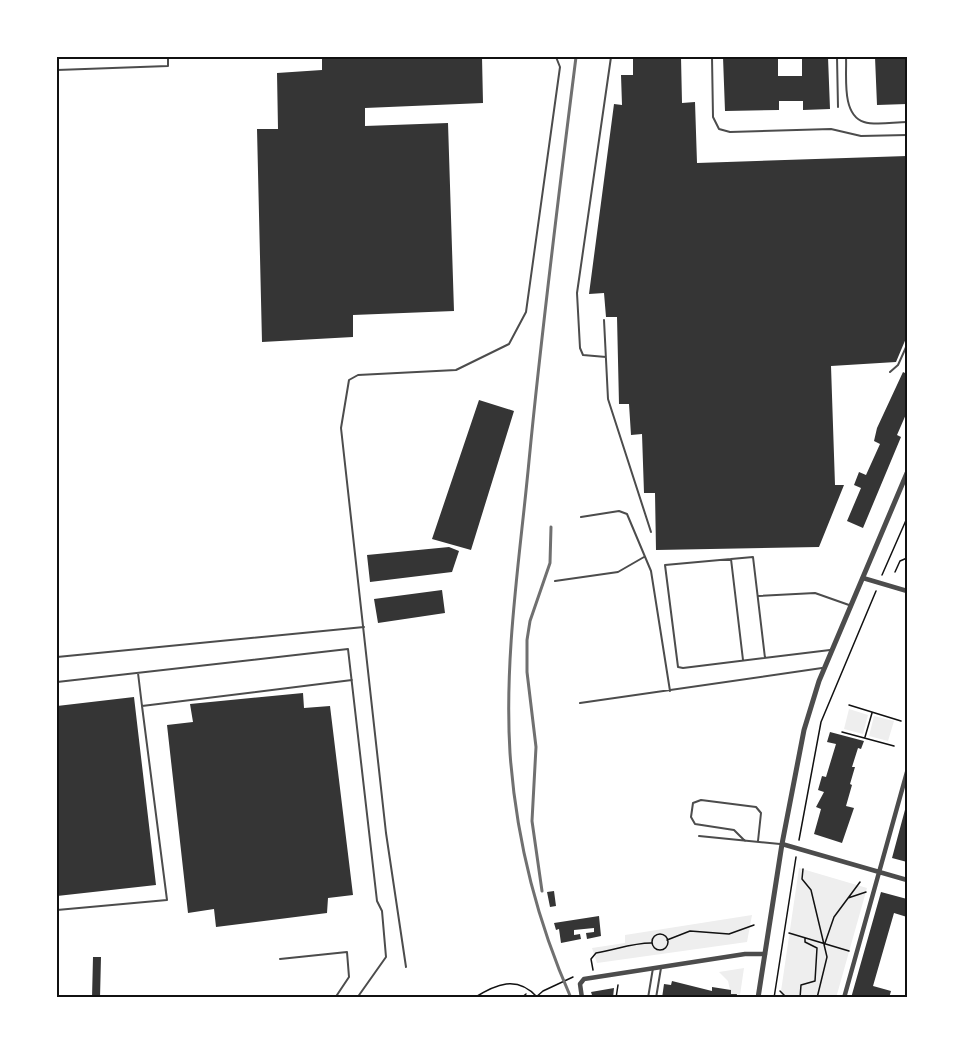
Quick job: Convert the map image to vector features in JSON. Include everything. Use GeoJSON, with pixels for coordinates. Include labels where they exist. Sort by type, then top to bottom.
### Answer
{"type":"FeatureCollection","features":[{"type":"Feature","properties":{"kind":"street"},"geometry":{"type":"LineString","coordinates":[[758,998],[782,844],[804,730],[832,650],[907,473]]}},
{"type":"Feature","properties":{"kind":"street"},"geometry":{"type":"LineString","coordinates":[[863,578],[907,591]]}},
{"type":"Feature","properties":{"kind":"street"},"geometry":{"type":"LineString","coordinates":[[844,998],[907,772]]}},
{"type":"Feature","properties":{"kind":"street"},"geometry":{"type":"LineString","coordinates":[[782,844],[907,880]]}},
{"type":"Feature","properties":{"kind":"street"},"geometry":{"type":"LineString","coordinates":[[582,998],[580,984],[584,979],[592,977],[765,954]]}},
{"type":"Feature","properties":{"kind":"lane"},"geometry":{"type":"LineString","coordinates":[[57,70],[168,66],[168,57]]}},
{"type":"Feature","properties":{"kind":"lane"},"geometry":{"type":"LineString","coordinates":[[406,968],[386,833],[341,428],[349,380],[358,375],[456,370],[509,344],[526,312],[560,67],[556,57]]}},
{"type":"Feature","properties":{"kind":"lane"},"geometry":{"type":"LineString","coordinates":[[606,357],[583,355],[580,348],[577,293],[611,57]]}},
{"type":"Feature","properties":{"kind":"lane"},"geometry":{"type":"LineString","coordinates":[[712,57],[713,117],[719,129],[730,132],[831,129],[861,136],[907,135]]}},
{"type":"Feature","properties":{"kind":"lane"},"geometry":{"type":"LineString","coordinates":[[837,57],[838,107]]}},
{"type":"Feature","properties":{"kind":"lane"},"geometry":{"type":"LineString","coordinates":[[846,57],[848,106],[854,116],[864,122],[907,122]]}},
{"type":"Feature","properties":{"kind":"lane"},"geometry":{"type":"LineString","coordinates":[[604,320],[608,399],[651,532]]}},
{"type":"Feature","properties":{"kind":"lane"},"geometry":{"type":"LineString","coordinates":[[890,372],[898,365],[907,345]]}},
{"type":"Feature","properties":{"kind":"lane"},"geometry":{"type":"LineString","coordinates":[[581,517],[619,511],[627,514],[651,571],[670,691]]}},
{"type":"Feature","properties":{"kind":"lane"},"geometry":{"type":"LineString","coordinates":[[555,581],[618,572],[644,557]]}},
{"type":"Feature","properties":{"kind":"lane"},"geometry":{"type":"LineString","coordinates":[[765,658],[753,557],[665,565],[674,653],[676,664],[683,668],[832,650]]}},
{"type":"Feature","properties":{"kind":"lane"},"geometry":{"type":"LineString","coordinates":[[731,559],[743,661]]}},
{"type":"Feature","properties":{"kind":"lane"},"geometry":{"type":"LineString","coordinates":[[758,596],[815,593],[851,606]]}},
{"type":"Feature","properties":{"kind":"lane"},"geometry":{"type":"LineString","coordinates":[[57,657],[364,627]]}},
{"type":"Feature","properties":{"kind":"lane"},"geometry":{"type":"LineString","coordinates":[[57,682],[348,649],[377,901],[382,910],[386,957],[357,998]]}},
{"type":"Feature","properties":{"kind":"lane"},"geometry":{"type":"LineString","coordinates":[[580,703],[825,668]]}},
{"type":"Feature","properties":{"kind":"lane"},"geometry":{"type":"LineString","coordinates":[[57,910],[167,900],[138,673]]}},
{"type":"Feature","properties":{"kind":"lane"},"geometry":{"type":"LineString","coordinates":[[142,706],[352,680]]}},
{"type":"Feature","properties":{"kind":"lane"},"geometry":{"type":"LineString","coordinates":[[745,841],[734,830],[695,824],[691,817],[693,803],[701,800],[756,807],[761,813],[758,841]]}},
{"type":"Feature","properties":{"kind":"lane"},"geometry":{"type":"LineString","coordinates":[[699,836],[782,844]]}},
{"type":"Feature","properties":{"kind":"lane"},"geometry":{"type":"LineString","coordinates":[[280,959],[346,952],[349,976],[335,998]]}},
{"type":"Feature","properties":{"kind":"lane"},"geometry":{"type":"LineString","coordinates":[[656,998],[661,967]]}},
{"type":"Feature","properties":{"kind":"lane"},"geometry":{"type":"LineString","coordinates":[[648,998],[653,968]]}},
{"type":"Feature","properties":{"kind":"path"},"geometry":{"type":"LineString","coordinates":[[774,998],[797,849],[821,722],[907,518]]}},
{"type":"Feature","properties":{"kind":"path"},"geometry":{"type":"LineString","coordinates":[[896,572],[900,561],[907,558]]}},
{"type":"Feature","properties":{"kind":"path"},"geometry":{"type":"LineString","coordinates":[[849,705],[901,721]]}},
{"type":"Feature","properties":{"kind":"path"},"geometry":{"type":"LineString","coordinates":[[865,738],[872,712]]}},
{"type":"Feature","properties":{"kind":"path"},"geometry":{"type":"LineString","coordinates":[[842,732],[894,746]]}},
{"type":"Feature","properties":{"kind":"path"},"geometry":{"type":"LineString","coordinates":[[803,869],[802,879],[811,890],[825,944],[826,963],[817,998]]}},
{"type":"Feature","properties":{"kind":"path"},"geometry":{"type":"LineString","coordinates":[[825,944],[834,917],[860,882]]}},
{"type":"Feature","properties":{"kind":"path"},"geometry":{"type":"LineString","coordinates":[[847,899],[867,892]]}},
{"type":"Feature","properties":{"kind":"path"},"geometry":{"type":"LineString","coordinates":[[668,940],[690,931],[729,934],[754,925]]}},
{"type":"Feature","properties":{"kind":"path"},"geometry":{"type":"LineString","coordinates":[[789,933],[850,951]]}},
{"type":"Feature","properties":{"kind":"path"},"geometry":{"type":"LineString","coordinates":[[651,944],[653,938],[659,934],[668,940]]}},
{"type":"Feature","properties":{"kind":"path"},"geometry":{"type":"LineString","coordinates":[[801,998],[801,985],[815,981],[817,948],[804,942],[805,938]]}},
{"type":"Feature","properties":{"kind":"path"},"geometry":{"type":"LineString","coordinates":[[592,977],[591,959],[596,953],[622,949],[628,945],[651,944],[654,948],[661,950],[667,947],[668,940]]}},
{"type":"Feature","properties":{"kind":"path"},"geometry":{"type":"LineString","coordinates":[[661,950],[661,956]]}},
{"type":"Feature","properties":{"kind":"path"},"geometry":{"type":"LineString","coordinates":[[816,961],[826,963]]}},
{"type":"Feature","properties":{"kind":"path"},"geometry":{"type":"LineString","coordinates":[[474,998],[505,982],[527,987],[536,997],[543,991],[573,977]]}},
{"type":"Feature","properties":{"kind":"path"},"geometry":{"type":"LineString","coordinates":[[616,998],[618,985]]}},
{"type":"Feature","properties":{"kind":"path"},"geometry":{"type":"LineString","coordinates":[[780,991],[787,998]]}},
{"type":"Feature","properties":{"kind":"path"},"geometry":{"type":"LineString","coordinates":[[520,998],[526,994]]}},
{"type":"Feature","properties":{"kind":"shaded area"},"geometry":{"type":"Polygon","coordinates":[[[849,709],[868,715],[863,734],[844,729],[849,709]]]}},
{"type":"Feature","properties":{"kind":"shaded area"},"geometry":{"type":"Polygon","coordinates":[[[874,716],[894,721],[888,741],[869,736],[874,716]]]}},
{"type":"Feature","properties":{"kind":"shaded area"},"geometry":{"type":"Polygon","coordinates":[[[799,868],[867,888],[836,998],[780,998],[799,868]]]}},
{"type":"Feature","properties":{"kind":"shaded area"},"geometry":{"type":"Polygon","coordinates":[[[752,915],[747,942],[597,963],[592,948],[625,943],[625,935],[752,915]]]}},
{"type":"Feature","properties":{"kind":"shaded area"},"geometry":{"type":"Polygon","coordinates":[[[744,968],[740,995],[731,994],[728,981],[719,972],[744,968]]]}},
{"type":"Feature","properties":{"kind":"building"},"geometry":{"type":"Polygon","coordinates":[[[322,57],[482,57],[483,103],[365,108],[365,126],[448,123],[454,311],[353,315],[353,337],[262,342],[257,129],[278,129],[277,73],[322,70],[322,57]]]}},
{"type":"Feature","properties":{"kind":"building"},"geometry":{"type":"Polygon","coordinates":[[[633,57],[681,57],[682,103],[695,102],[697,163],[907,156],[907,336],[896,362],[831,366],[835,485],[844,485],[819,547],[656,550],[655,493],[644,493],[642,434],[631,435],[629,404],[619,404],[617,317],[606,317],[604,293],[589,294],[614,104],[622,105],[621,75],[633,75],[633,57]]]}},
{"type":"Feature","properties":{"kind":"building"},"geometry":{"type":"Polygon","coordinates":[[[723,57],[778,57],[778,76],[802,76],[802,57],[828,57],[830,109],[803,110],[803,101],[779,101],[779,110],[725,111],[723,57]]]}},
{"type":"Feature","properties":{"kind":"building"},"geometry":{"type":"Polygon","coordinates":[[[875,57],[907,57],[907,104],[877,105],[875,57]]]}},
{"type":"Feature","properties":{"kind":"building"},"geometry":{"type":"Polygon","coordinates":[[[903,372],[907,374],[907,412],[897,435],[901,437],[863,528],[847,521],[861,488],[854,485],[859,472],[866,475],[880,444],[874,441],[877,428],[903,372]]]}},
{"type":"Feature","properties":{"kind":"building"},"geometry":{"type":"Polygon","coordinates":[[[479,400],[514,411],[471,550],[432,539],[479,400]]]}},
{"type":"Feature","properties":{"kind":"building"},"geometry":{"type":"Polygon","coordinates":[[[449,547],[459,551],[452,572],[370,582],[367,555],[449,547]]]}},
{"type":"Feature","properties":{"kind":"building"},"geometry":{"type":"Polygon","coordinates":[[[442,590],[445,613],[378,623],[374,599],[442,590]]]}},
{"type":"Feature","properties":{"kind":"building"},"geometry":{"type":"Polygon","coordinates":[[[303,693],[304,708],[330,706],[353,895],[328,898],[327,913],[216,927],[214,909],[188,913],[167,725],[193,722],[190,704],[303,693]]]}},
{"type":"Feature","properties":{"kind":"building"},"geometry":{"type":"Polygon","coordinates":[[[134,697],[156,885],[57,896],[57,706],[134,697]]]}},
{"type":"Feature","properties":{"kind":"building"},"geometry":{"type":"Polygon","coordinates":[[[830,732],[864,741],[861,749],[858,748],[852,767],[855,767],[846,806],[854,808],[842,843],[814,834],[821,809],[816,807],[824,792],[818,790],[822,776],[826,777],[836,744],[827,742],[830,732]]]}},
{"type":"Feature","properties":{"kind":"building"},"geometry":{"type":"Polygon","coordinates":[[[907,806],[907,862],[892,858],[907,806]]]}},
{"type":"Feature","properties":{"kind":"building"},"geometry":{"type":"Polygon","coordinates":[[[554,891],[556,906],[550,907],[547,892],[554,891]]]}},
{"type":"Feature","properties":{"kind":"building"},"geometry":{"type":"Polygon","coordinates":[[[881,892],[907,899],[907,917],[894,913],[873,986],[891,991],[889,998],[851,998],[881,892]]]}},
{"type":"Feature","properties":{"kind":"building"},"geometry":{"type":"Polygon","coordinates":[[[599,916],[601,936],[587,939],[586,933],[594,932],[594,928],[574,930],[574,935],[580,934],[581,939],[561,943],[559,929],[556,930],[554,923],[599,916]]]}},
{"type":"Feature","properties":{"kind":"building"},"geometry":{"type":"Polygon","coordinates":[[[93,957],[101,957],[100,998],[92,998],[93,957]]]}},
{"type":"Feature","properties":{"kind":"building"},"geometry":{"type":"Polygon","coordinates":[[[672,981],[712,991],[712,987],[731,990],[731,994],[737,994],[736,998],[662,998],[664,984],[671,985],[672,981]]]}},
{"type":"Feature","properties":{"kind":"building"},"geometry":{"type":"Polygon","coordinates":[[[614,988],[613,998],[593,998],[591,992],[614,988]]]}},
{"type":"Feature","properties":{"kind":"railway"},"geometry":{"type":"LineString","coordinates":[[571,998],[538,909],[523,847],[510,753],[509,680],[517,570],[545,309],[576,57]]}},
{"type":"Feature","properties":{"kind":"railway"},"geometry":{"type":"LineString","coordinates":[[542,891],[532,821],[536,747],[527,672],[527,640],[530,621],[550,563],[551,527]]}}]}
